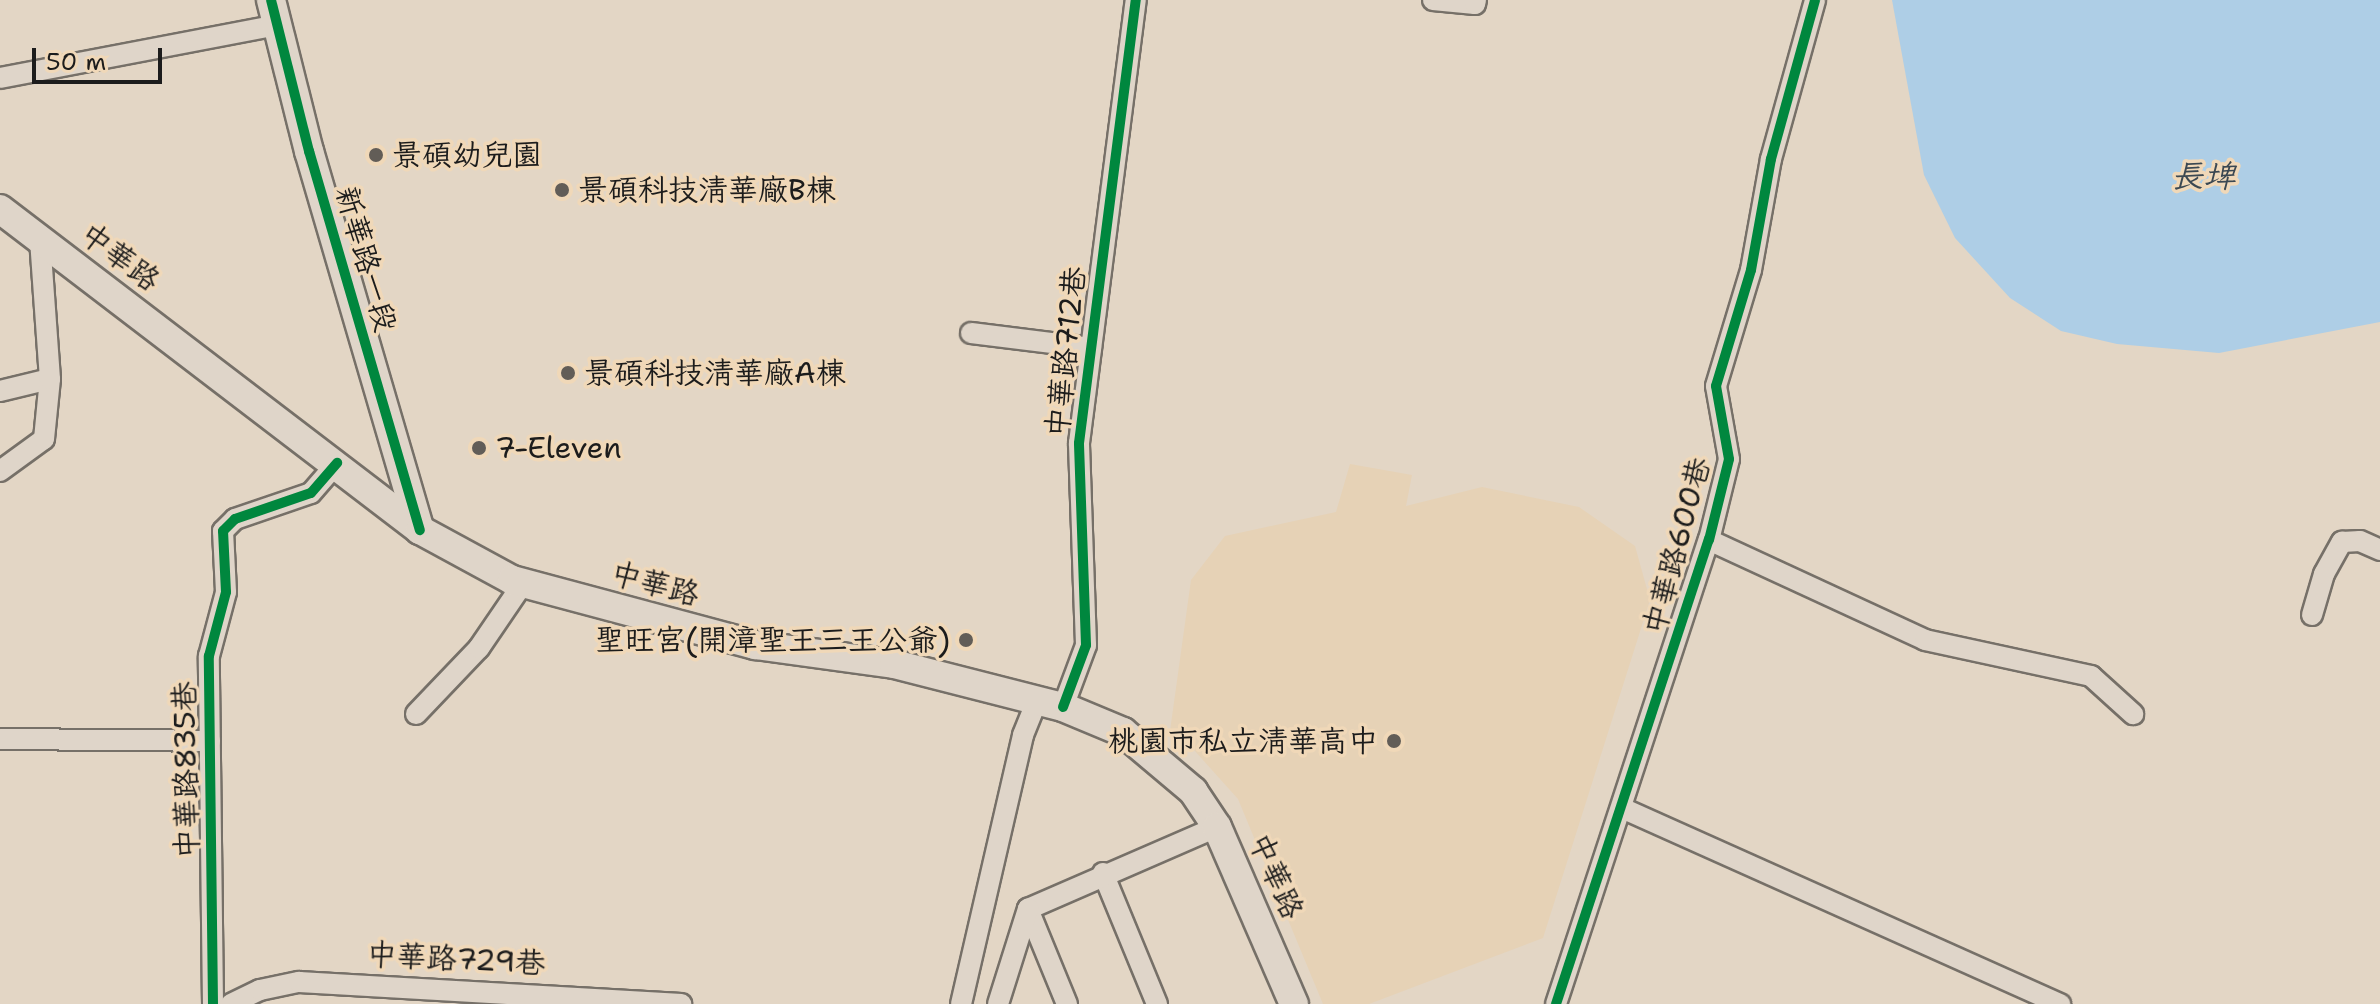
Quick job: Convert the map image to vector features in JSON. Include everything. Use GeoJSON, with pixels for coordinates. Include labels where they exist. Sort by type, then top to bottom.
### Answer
{"type":"FeatureCollection","features":[{"type":"Feature","properties":{"kind":"main road","name":"新華路一段"},"geometry":{"type":"LineString","coordinates":[[274,12],[420,530]]}},
{"type":"Feature","properties":{"kind":"main road","name":"中華路"},"geometry":{"type":"LineString","coordinates":[[0,209],[337,463],[420,530],[524,582],[755,645],[894,664],[1050,704],[1123,732],[1193,791],[1217,827],[1294,1004]]}},
{"type":"Feature","properties":{"kind":"street","name":"中華路712巷"},"geometry":{"type":"LineString","coordinates":[[1050,704],[1086,645],[1079,443],[1136,0]]}},
{"type":"Feature","properties":{"kind":"street"},"geometry":{"type":"LineString","coordinates":[[1433,0],[1475,4],[1476,0]]}},
{"type":"Feature","properties":{"kind":"street","name":"中華路600巷"},"geometry":{"type":"LineString","coordinates":[[1556,1004],[1624,809],[1709,540],[1729,459],[1716,386],[1751,270],[1771,159],[1815,0]]}},
{"type":"Feature","properties":{"kind":"street"},"geometry":{"type":"LineString","coordinates":[[0,78],[274,12]]}},
{"type":"Feature","properties":{"kind":"street"},"geometry":{"type":"LineString","coordinates":[[0,471],[44,439],[50,379],[40,240]]}},
{"type":"Feature","properties":{"kind":"street"},"geometry":{"type":"LineString","coordinates":[[971,333],[1091,348]]}},
{"type":"Feature","properties":{"kind":"street"},"geometry":{"type":"LineString","coordinates":[[0,391],[50,379]]}},
{"type":"Feature","properties":{"kind":"street","name":"中華路835巷"},"geometry":{"type":"LineString","coordinates":[[213,1004],[209,656],[226,592],[223,531],[235,519],[311,493],[337,463]]}},
{"type":"Feature","properties":{"kind":"street"},"geometry":{"type":"LineString","coordinates":[[1709,540],[1925,640],[2091,676],[2133,714]]}},
{"type":"Feature","properties":{"kind":"street"},"geometry":{"type":"LineString","coordinates":[[2312,615],[2324,574],[2342,542],[2360,541],[2380,550]]}},
{"type":"Feature","properties":{"kind":"street"},"geometry":{"type":"LineString","coordinates":[[416,714],[479,648],[524,582]]}},
{"type":"Feature","properties":{"kind":"street"},"geometry":{"type":"LineString","coordinates":[[961,1004],[1023,735],[1050,704]]}},
{"type":"Feature","properties":{"kind":"street"},"geometry":{"type":"LineString","coordinates":[[0,739],[210,741]]}},
{"type":"Feature","properties":{"kind":"street"},"geometry":{"type":"LineString","coordinates":[[1624,809],[2060,1004]]}},
{"type":"Feature","properties":{"kind":"street"},"geometry":{"type":"LineString","coordinates":[[998,1004],[1028,909],[1103,873],[1217,827]]}},
{"type":"Feature","properties":{"kind":"street"},"geometry":{"type":"LineString","coordinates":[[1103,873],[1157,1004]]}},
{"type":"Feature","properties":{"kind":"street"},"geometry":{"type":"LineString","coordinates":[[1028,909],[1067,1004]]}},
{"type":"Feature","properties":{"kind":"street","name":"中華路729巷"},"geometry":{"type":"LineString","coordinates":[[231,1004],[260,990],[299,982],[681,1004]]}},
{"type":"Feature","properties":{"kind":"shaded area","name":"桃園市私立清華高中"},"geometry":{"type":"Polygon","coordinates":[[[1350,464],[1412,475],[1406,506],[1482,487],[1579,507],[1635,546],[1650,600],[1543,938],[1369,1004],[1323,1004],[1238,799],[1194,750],[1170,731],[1191,580],[1225,536],[1336,512],[1350,464]]]}},
{"type":"Feature","properties":{"kind":"water","name":"長埤"},"geometry":{"type":"Polygon","coordinates":[[[1892,0],[2380,0],[2380,322],[2219,353],[2117,344],[2061,331],[2010,298],[1955,238],[1924,175],[1892,0]]]}},
{"type":"Feature","properties":{"kind":"cycle path"},"geometry":{"type":"LineString","coordinates":[[271,0],[309,151],[420,530]]}},
{"type":"Feature","properties":{"kind":"cycle path"},"geometry":{"type":"LineString","coordinates":[[1063,707],[1086,645],[1079,443],[1136,0]]}},
{"type":"Feature","properties":{"kind":"cycle path"},"geometry":{"type":"LineString","coordinates":[[1556,1004],[1709,540],[1729,459],[1716,386],[1751,270],[1771,159],[1815,0]]}},
{"type":"Feature","properties":{"kind":"cycle path"},"geometry":{"type":"LineString","coordinates":[[213,1004],[209,656],[226,592],[223,531],[235,519],[311,493],[337,463]]}},
{"type":"Feature","properties":{"kind":"place","name":"景碩幼兒園"},"geometry":{"type":"Point","coordinates":[376,155]}},
{"type":"Feature","properties":{"kind":"place","name":"景碩科技清華廠B棟"},"geometry":{"type":"Point","coordinates":[562,190]}},
{"type":"Feature","properties":{"kind":"place","name":"景碩科技清華廠A棟"},"geometry":{"type":"Point","coordinates":[568,373]}},
{"type":"Feature","properties":{"kind":"place","name":"7-Eleven"},"geometry":{"type":"Point","coordinates":[479,448]}},
{"type":"Feature","properties":{"kind":"place","name":"聖旺宮(開漳聖王三王公爺)"},"geometry":{"type":"Point","coordinates":[966,640]}},
{"type":"Feature","properties":{"kind":"place","name":"桃園市私立清華高中"},"geometry":{"type":"Point","coordinates":[1394,741]}}]}
